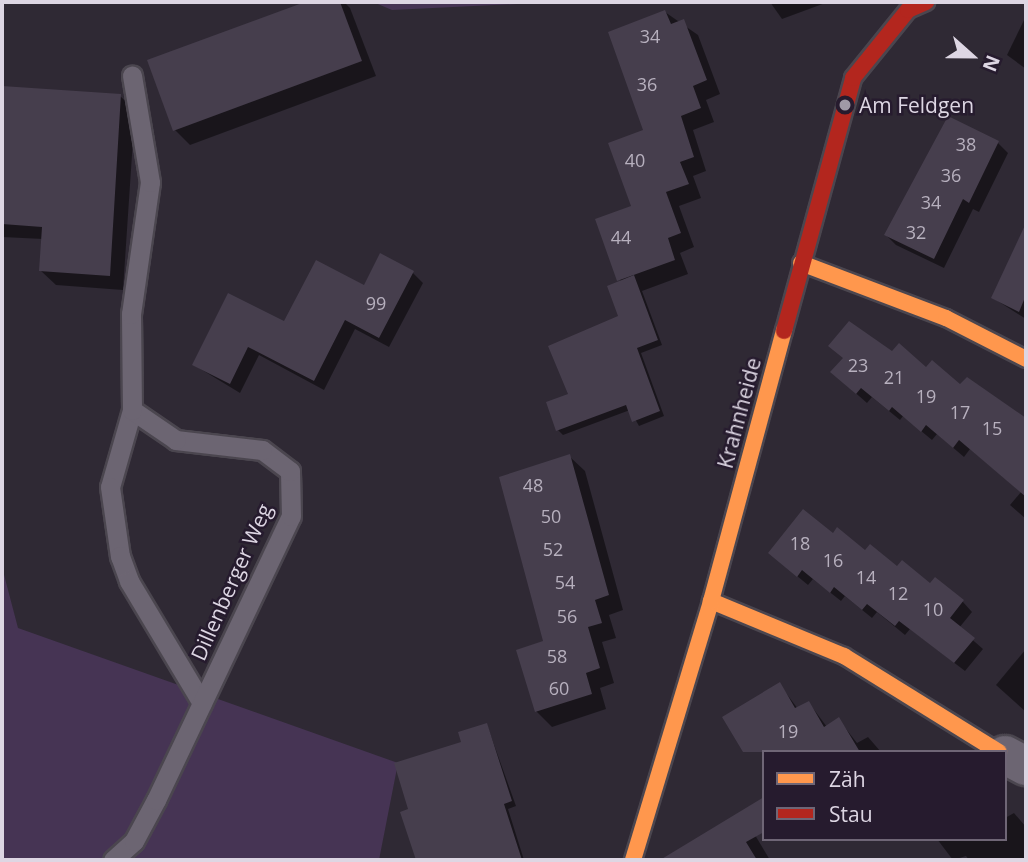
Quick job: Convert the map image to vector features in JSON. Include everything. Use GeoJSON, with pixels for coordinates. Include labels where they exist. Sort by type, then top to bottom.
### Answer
{"type":"FeatureCollection","features":[{"type":"Feature","properties":{"kind":"street","name":"Krahnheide"},"geometry":{"type":"LineString","coordinates":[[633,860],[711,601],[853,78],[908,10],[926,2]]}},
{"type":"Feature","properties":{"kind":"street"},"geometry":{"type":"LineString","coordinates":[[801,263],[946,318],[1026,359]]}},
{"type":"Feature","properties":{"kind":"street"},"geometry":{"type":"LineString","coordinates":[[711,601],[844,656],[996,750]]}},
{"type":"Feature","properties":{"kind":"street"},"geometry":{"type":"LineString","coordinates":[[1007,756],[1026,766]]}},
{"type":"Feature","properties":{"kind":"lane"},"geometry":{"type":"LineString","coordinates":[[132,76],[150,182],[131,314],[132,410],[110,487],[120,556],[134,591],[202,703]]}},
{"type":"Feature","properties":{"kind":"lane","name":"Dillenberger Weg"},"geometry":{"type":"LineString","coordinates":[[113,860],[134,841],[291,516],[290,471],[262,450],[176,440],[132,410]]}},
{"type":"Feature","properties":{"kind":"shaded area"},"geometry":{"type":"Polygon","coordinates":[[[373,2],[558,2],[392,10],[373,2]]]}},
{"type":"Feature","properties":{"kind":"shaded area"},"geometry":{"type":"Polygon","coordinates":[[[2,567],[18,628],[398,763],[379,860],[2,860],[2,567]]]}},
{"type":"Feature","properties":{"kind":"building"},"geometry":{"type":"Polygon","coordinates":[[[305,2],[340,2],[362,61],[173,131],[147,60],[305,2]]]}},
{"type":"Feature","properties":{"kind":"building"},"geometry":{"type":"Polygon","coordinates":[[[665,10],[671,24],[684,19],[707,80],[693,86],[701,108],[681,116],[694,157],[680,162],[689,184],[666,192],[681,233],[668,238],[675,260],[617,281],[595,219],[631,206],[608,143],[643,130],[608,32],[665,10]]]}},
{"type":"Feature","properties":{"kind":"building"},"geometry":{"type":"Polygon","coordinates":[[[2,86],[121,94],[110,276],[39,271],[42,227],[2,224],[2,86]]]}},
{"type":"Feature","properties":{"kind":"building"},"geometry":{"type":"Polygon","coordinates":[[[948,116],[999,141],[969,203],[963,199],[934,259],[884,235],[948,116]]]}},
{"type":"Feature","properties":{"kind":"building"},"geometry":{"type":"Polygon","coordinates":[[[1026,223],[1026,295],[1019,312],[991,298],[1026,223]]]}},
{"type":"Feature","properties":{"kind":"building"},"geometry":{"type":"Polygon","coordinates":[[[380,253],[414,271],[379,338],[345,320],[314,381],[248,347],[230,384],[192,365],[228,293],[284,321],[316,260],[364,285],[380,253]]]}},
{"type":"Feature","properties":{"kind":"building"},"geometry":{"type":"Polygon","coordinates":[[[634,275],[658,340],[637,348],[660,411],[632,422],[626,405],[556,431],[546,402],[568,394],[548,346],[618,316],[607,286],[634,275]]]}},
{"type":"Feature","properties":{"kind":"building"},"geometry":{"type":"Polygon","coordinates":[[[849,321],[892,351],[899,343],[926,367],[932,360],[960,384],[967,377],[1026,418],[1026,497],[959,440],[953,448],[926,425],[921,432],[892,407],[889,411],[861,388],[856,394],[830,372],[843,358],[828,346],[849,321]]]}},
{"type":"Feature","properties":{"kind":"building"},"geometry":{"type":"Polygon","coordinates":[[[570,454],[609,595],[595,600],[602,623],[588,627],[600,668],[586,673],[592,694],[535,712],[516,650],[543,641],[499,477],[570,454]]]}},
{"type":"Feature","properties":{"kind":"building"},"geometry":{"type":"Polygon","coordinates":[[[803,509],[833,533],[837,527],[865,550],[870,544],[897,566],[902,560],[930,583],[935,577],[964,600],[950,618],[975,638],[954,663],[899,621],[895,626],[867,604],[862,610],[834,587],[830,593],[802,570],[797,577],[768,553],[803,509]]]}},
{"type":"Feature","properties":{"kind":"building"},"geometry":{"type":"Polygon","coordinates":[[[780,682],[795,708],[809,701],[824,727],[839,717],[859,750],[743,752],[722,717],[780,682]]]}},
{"type":"Feature","properties":{"kind":"building"},"geometry":{"type":"Polygon","coordinates":[[[487,723],[512,801],[504,804],[522,860],[416,860],[400,812],[408,809],[394,763],[461,742],[458,732],[487,723]]]}},
{"type":"Feature","properties":{"kind":"building"},"geometry":{"type":"Polygon","coordinates":[[[762,798],[762,833],[746,842],[757,860],[660,860],[762,798]]]}},
{"type":"Feature","properties":{"kind":"traffic: slow"},"geometry":{"type":"LineString","coordinates":[[801,263],[946,318],[1026,359]]}},
{"type":"Feature","properties":{"kind":"traffic: slow"},"geometry":{"type":"LineString","coordinates":[[633,860],[711,601],[784,331]]}},
{"type":"Feature","properties":{"kind":"traffic: slow"},"geometry":{"type":"LineString","coordinates":[[711,601],[844,656],[996,750]]}},
{"type":"Feature","properties":{"kind":"traffic: jam"},"geometry":{"type":"LineString","coordinates":[[784,331],[853,78],[908,10],[926,2]]}},
{"type":"Feature","properties":{"kind":"place","name":"Am Feldgen"},"geometry":{"type":"Point","coordinates":[845,105]}}]}
